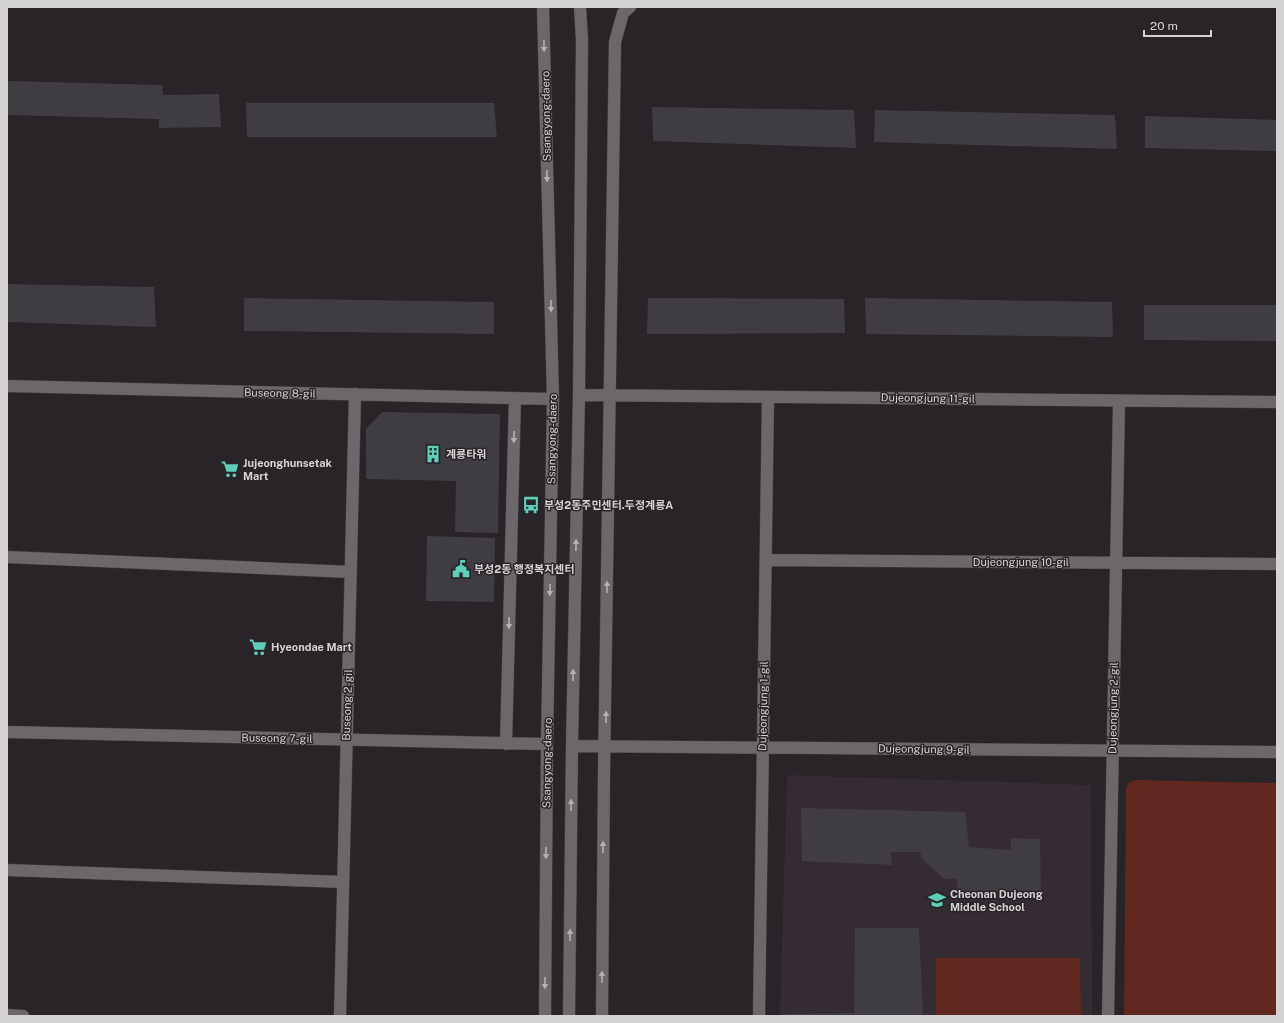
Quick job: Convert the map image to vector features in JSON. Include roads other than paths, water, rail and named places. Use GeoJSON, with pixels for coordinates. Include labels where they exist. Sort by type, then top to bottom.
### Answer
{"type":"FeatureCollection","features":[{"type":"Feature","properties":{"kind":"street","name":"Ssangyong-daero"},"geometry":{"type":"LineString","coordinates":[[543,7],[553,399],[547,744],[545,1016]]}},
{"type":"Feature","properties":{"kind":"street"},"geometry":{"type":"LineString","coordinates":[[569,1016],[572,746],[579,395],[582,40],[580,7]]}},
{"type":"Feature","properties":{"kind":"street"},"geometry":{"type":"LineString","coordinates":[[602,1016],[604,773],[606,746],[615,42],[623,14],[630,7]]}},
{"type":"Feature","properties":{"kind":"street","name":"Buseong 8-gil"},"geometry":{"type":"LineString","coordinates":[[7,386],[174,392],[356,394],[553,399]]}},
{"type":"Feature","properties":{"kind":"street","name":"Buseong 2-gil"},"geometry":{"type":"LineString","coordinates":[[340,1016],[356,394]]}},
{"type":"Feature","properties":{"kind":"street","name":"Dujeongjung 11-gil"},"geometry":{"type":"LineString","coordinates":[[579,395],[1277,402]]}},
{"type":"Feature","properties":{"kind":"street","name":"Dujeongjung 1-gil"},"geometry":{"type":"LineString","coordinates":[[759,1016],[768,397]]}},
{"type":"Feature","properties":{"kind":"street"},"geometry":{"type":"LineString","coordinates":[[506,744],[515,398]]}},
{"type":"Feature","properties":{"kind":"street","name":"Dujeongjung 2-gil"},"geometry":{"type":"LineString","coordinates":[[1108,1016],[1119,400]]}},
{"type":"Feature","properties":{"kind":"street"},"geometry":{"type":"LineString","coordinates":[[7,557],[351,572]]}},
{"type":"Feature","properties":{"kind":"street","name":"Dujeongjung 10-gil"},"geometry":{"type":"LineString","coordinates":[[766,560],[1277,564]]}},
{"type":"Feature","properties":{"kind":"street","name":"Buseong 7-gil"},"geometry":{"type":"LineString","coordinates":[[7,732],[547,744]]}},
{"type":"Feature","properties":{"kind":"street","name":"Dujeongjung 9-gil"},"geometry":{"type":"LineString","coordinates":[[572,746],[1277,752]]}},
{"type":"Feature","properties":{"kind":"street"},"geometry":{"type":"LineString","coordinates":[[7,870],[343,882]]}},
{"type":"Feature","properties":{"kind":"street"},"geometry":{"type":"LineString","coordinates":[[7,1016],[23,1016]]}},
{"type":"Feature","properties":{"kind":"place","name":"계룡타워"},"geometry":{"type":"Point","coordinates":[433,454]}},
{"type":"Feature","properties":{"kind":"place","name":"Jujeonghunsetak Mart"},"geometry":{"type":"Point","coordinates":[230,469]}},
{"type":"Feature","properties":{"kind":"place","name":"부성2동주민센터.두정계룡A"},"geometry":{"type":"Point","coordinates":[531,505]}},
{"type":"Feature","properties":{"kind":"place","name":"부성2동 행정복지센터"},"geometry":{"type":"Point","coordinates":[461,569]}},
{"type":"Feature","properties":{"kind":"place","name":"Hyeondae Mart"},"geometry":{"type":"Point","coordinates":[258,647]}},
{"type":"Feature","properties":{"kind":"place","name":"Cheonan Dujeong Middle School"},"geometry":{"type":"Point","coordinates":[937,900]}}]}
